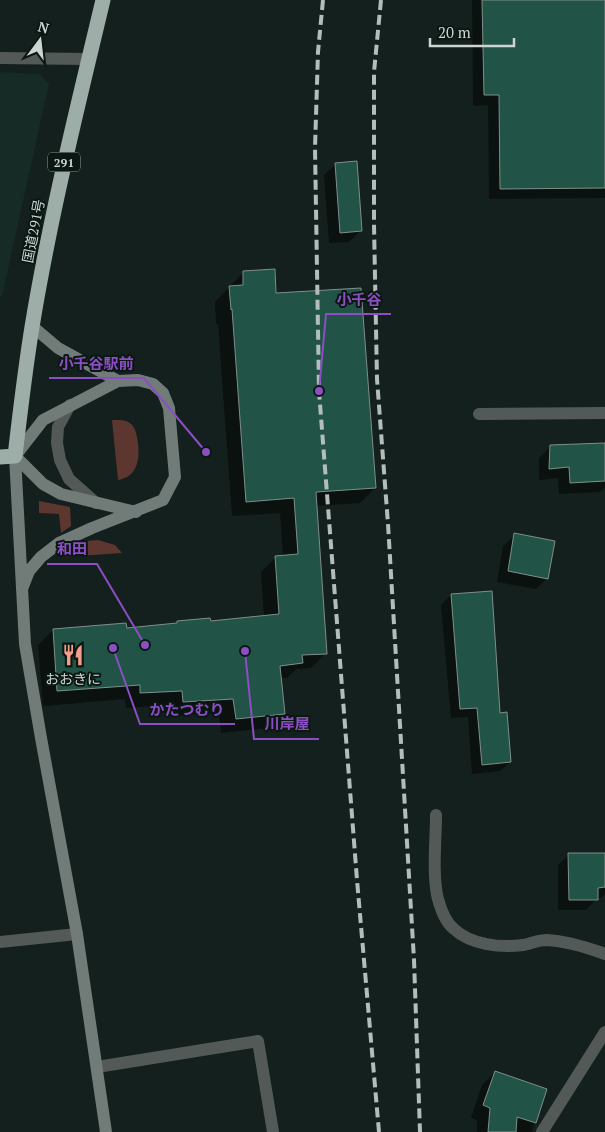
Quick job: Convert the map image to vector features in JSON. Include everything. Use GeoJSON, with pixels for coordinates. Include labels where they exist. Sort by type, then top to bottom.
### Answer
{"type":"FeatureCollection","features":[{"type":"Feature","properties":{"kind":"highway","name":"国道291号"},"geometry":{"type":"LineString","coordinates":[[15,456],[32,326],[61,174],[103,0]]}},
{"type":"Feature","properties":{"kind":"highway"},"geometry":{"type":"LineString","coordinates":[[0,457],[15,456]]}},
{"type":"Feature","properties":{"kind":"street"},"geometry":{"type":"LineString","coordinates":[[0,58],[89,59]]}},
{"type":"Feature","properties":{"kind":"street"},"geometry":{"type":"LineString","coordinates":[[32,326],[58,348],[118,381]]}},
{"type":"Feature","properties":{"kind":"street"},"geometry":{"type":"LineString","coordinates":[[22,589],[30,570],[41,557],[59,544],[92,528],[163,500],[175,477],[169,408],[163,393],[153,384],[138,380],[118,381],[70,405],[44,420],[15,456],[22,589],[25,644],[77,934],[106,1132]]}},
{"type":"Feature","properties":{"kind":"street"},"geometry":{"type":"LineString","coordinates":[[70,405],[58,427],[57,443],[60,460],[69,479],[96,503]]}},
{"type":"Feature","properties":{"kind":"street"},"geometry":{"type":"LineString","coordinates":[[479,414],[605,413]]}},
{"type":"Feature","properties":{"kind":"street"},"geometry":{"type":"LineString","coordinates":[[15,456],[43,484],[61,494],[136,512]]}},
{"type":"Feature","properties":{"kind":"street"},"geometry":{"type":"LineString","coordinates":[[436,815],[436,879],[438,898],[444,917],[454,930],[470,939],[489,945],[523,945],[543,940],[564,942],[605,954]]}},
{"type":"Feature","properties":{"kind":"street"},"geometry":{"type":"LineString","coordinates":[[0,942],[77,934]]}},
{"type":"Feature","properties":{"kind":"street"},"geometry":{"type":"LineString","coordinates":[[542,1132],[605,1032]]}},
{"type":"Feature","properties":{"kind":"street"},"geometry":{"type":"LineString","coordinates":[[97,1067],[258,1041],[273,1132]]}},
{"type":"Feature","properties":{"kind":"shaded area"},"geometry":{"type":"Polygon","coordinates":[[[0,72],[39,74],[49,83],[2,296],[0,296],[0,72]]]}},
{"type":"Feature","properties":{"kind":"shaded area"},"geometry":{"type":"Polygon","coordinates":[[[112,420],[129,422],[135,430],[138,443],[136,467],[129,475],[118,480],[112,420]]]}},
{"type":"Feature","properties":{"kind":"shaded area"},"geometry":{"type":"Polygon","coordinates":[[[39,501],[70,507],[71,526],[61,533],[59,514],[39,513],[39,501]]]}},
{"type":"Feature","properties":{"kind":"shaded area"},"geometry":{"type":"Polygon","coordinates":[[[98,540],[115,545],[122,553],[63,557],[66,550],[74,545],[98,540]]]}},
{"type":"Feature","properties":{"kind":"building"},"geometry":{"type":"Polygon","coordinates":[[[482,0],[605,0],[605,188],[500,189],[499,95],[484,95],[482,0]]]}},
{"type":"Feature","properties":{"kind":"building"},"geometry":{"type":"Polygon","coordinates":[[[357,161],[362,231],[340,233],[335,163],[357,161]]]}},
{"type":"Feature","properties":{"kind":"building"},"geometry":{"type":"Polygon","coordinates":[[[275,269],[276,293],[361,288],[376,488],[316,492],[327,654],[302,655],[303,663],[280,666],[285,714],[236,719],[233,699],[183,702],[182,691],[140,693],[140,685],[57,691],[53,629],[126,623],[127,628],[177,623],[177,621],[210,618],[211,621],[279,614],[275,556],[298,554],[294,498],[246,502],[229,286],[243,285],[243,271],[275,269]]]}},
{"type":"Feature","properties":{"kind":"building"},"geometry":{"type":"Polygon","coordinates":[[[605,443],[605,481],[570,483],[569,467],[549,469],[550,445],[605,443]]]}},
{"type":"Feature","properties":{"kind":"building"},"geometry":{"type":"Polygon","coordinates":[[[514,533],[555,541],[548,579],[508,571],[514,533]]]}},
{"type":"Feature","properties":{"kind":"building"},"geometry":{"type":"Polygon","coordinates":[[[492,591],[500,713],[507,712],[511,762],[482,765],[477,708],[460,709],[451,594],[492,591]]]}},
{"type":"Feature","properties":{"kind":"building"},"geometry":{"type":"Polygon","coordinates":[[[568,853],[605,853],[605,887],[598,888],[598,900],[569,900],[568,853]]]}},
{"type":"Feature","properties":{"kind":"building"},"geometry":{"type":"Polygon","coordinates":[[[495,1071],[547,1089],[536,1123],[517,1117],[516,1132],[488,1132],[490,1108],[483,1105],[495,1071]]]}},
{"type":"Feature","properties":{"kind":"railway"},"geometry":{"type":"LineString","coordinates":[[323,0],[318,52],[315,148],[319,391],[357,880],[379,1132]]}},
{"type":"Feature","properties":{"kind":"railway"},"geometry":{"type":"LineString","coordinates":[[381,0],[374,72],[377,379],[388,524],[414,960],[420,1132]]}},
{"type":"Feature","properties":{"kind":"place","name":"小千谷"},"geometry":{"type":"Point","coordinates":[319,391]}},
{"type":"Feature","properties":{"kind":"place","name":"小千谷駅前"},"geometry":{"type":"Point","coordinates":[206,452]}},
{"type":"Feature","properties":{"kind":"place","name":"和田"},"geometry":{"type":"Point","coordinates":[145,645]}},
{"type":"Feature","properties":{"kind":"place","name":"かたつむり"},"geometry":{"type":"Point","coordinates":[113,648]}},
{"type":"Feature","properties":{"kind":"place","name":"川岸屋"},"geometry":{"type":"Point","coordinates":[245,651]}},
{"type":"Feature","properties":{"kind":"place","name":"おおきに"},"geometry":{"type":"Point","coordinates":[73,655]}}]}
